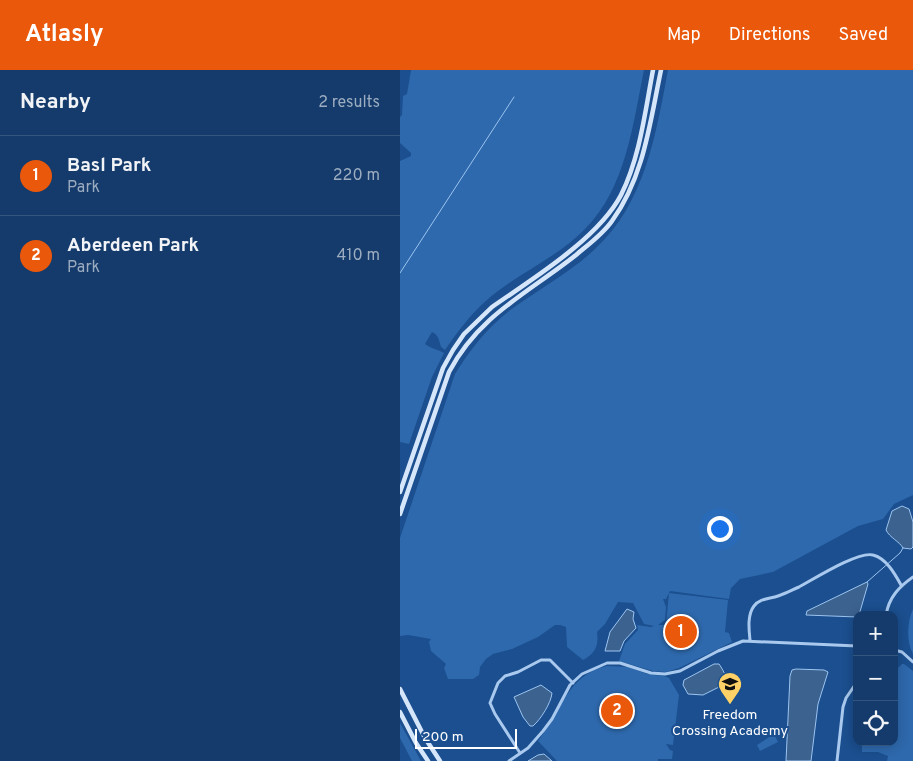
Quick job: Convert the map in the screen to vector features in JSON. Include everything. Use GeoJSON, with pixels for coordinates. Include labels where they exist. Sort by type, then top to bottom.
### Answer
{"type":"FeatureCollection","features":[{"type":"Feature","properties":{"kind":"main road"},"geometry":{"type":"LineString","coordinates":[[400,492],[443,368],[461,339],[480,317],[492,307],[577,246],[600,224],[620,197],[634,162],[653,70]]}},
{"type":"Feature","properties":{"kind":"main road"},"geometry":{"type":"LineString","coordinates":[[400,514],[449,372],[459,353],[492,316],[561,267],[597,238],[612,222],[627,200],[640,168],[661,70]]}},
{"type":"Feature","properties":{"kind":"main road"},"geometry":{"type":"LineString","coordinates":[[461,339],[467,343]]}},
{"type":"Feature","properties":{"kind":"main road"},"geometry":{"type":"LineString","coordinates":[[400,690],[424,738],[440,761]]}},
{"type":"Feature","properties":{"kind":"main road"},"geometry":{"type":"LineString","coordinates":[[400,712],[428,761]]}},
{"type":"Feature","properties":{"kind":"street"},"geometry":{"type":"LineString","coordinates":[[750,640],[750,618],[757,602],[794,590],[857,556],[872,555],[881,559],[901,585]]}},
{"type":"Feature","properties":{"kind":"street"},"geometry":{"type":"LineString","coordinates":[[887,611],[892,597],[901,585],[913,577]]}},
{"type":"Feature","properties":{"kind":"street"},"geometry":{"type":"LineString","coordinates":[[508,761],[528,748],[552,719],[573,683],[582,674],[607,663],[620,663],[651,673],[665,674],[680,671],[732,645],[750,640],[853,646]]}},
{"type":"Feature","properties":{"kind":"street"},"geometry":{"type":"LineString","coordinates":[[898,651],[902,652],[913,662]]}},
{"type":"Feature","properties":{"kind":"street"},"geometry":{"type":"LineString","coordinates":[[520,754],[490,703],[498,683],[505,676],[542,660],[550,660],[573,683]]}},
{"type":"Feature","properties":{"kind":"street"},"geometry":{"type":"LineString","coordinates":[[837,761],[843,706],[853,688]]}},
{"type":"Feature","properties":{"kind":"shaded area"},"geometry":{"type":"Polygon","coordinates":[[[411,70],[644,70],[626,154],[619,175],[599,213],[576,238],[490,297],[463,326],[445,350],[441,347],[437,336],[432,332],[425,344],[444,353],[432,377],[409,444],[400,442],[400,161],[411,156],[411,153],[400,143],[400,117],[402,115],[403,96],[407,94],[411,70]]]}},
{"type":"Feature","properties":{"kind":"shaded area"},"geometry":{"type":"Polygon","coordinates":[[[668,70],[913,70],[913,495],[894,504],[883,519],[858,526],[773,572],[740,579],[731,588],[729,599],[670,591],[669,593],[728,600],[725,632],[729,633],[732,642],[679,668],[666,672],[653,671],[619,661],[625,644],[638,630],[637,625],[654,626],[644,624],[633,603],[618,602],[605,624],[597,632],[595,649],[591,655],[583,660],[567,647],[566,627],[555,625],[538,637],[512,649],[493,654],[486,659],[480,667],[479,675],[473,679],[448,679],[444,668],[446,664],[431,651],[429,642],[431,639],[408,635],[400,636],[400,538],[455,374],[479,340],[493,325],[509,311],[575,266],[612,231],[626,211],[646,166],[659,118],[668,70]],[[669,593],[666,599],[663,599],[666,607],[665,620],[658,625],[666,625],[669,593]]]}},
{"type":"Feature","properties":{"kind":"shaded area"},"geometry":{"type":"Polygon","coordinates":[[[902,506],[909,509],[913,522],[913,547],[911,549],[903,548],[886,530],[892,511],[902,506]]]}},
{"type":"Feature","properties":{"kind":"shaded area"},"geometry":{"type":"Polygon","coordinates":[[[867,582],[868,584],[860,611],[853,611],[853,617],[806,615],[807,611],[867,582]]]}},
{"type":"Feature","properties":{"kind":"shaded area"},"geometry":{"type":"Polygon","coordinates":[[[627,609],[634,612],[633,619],[636,628],[624,641],[620,651],[605,651],[610,632],[627,609]]]}},
{"type":"Feature","properties":{"kind":"shaded area"},"geometry":{"type":"Polygon","coordinates":[[[913,609],[913,654],[908,632],[909,620],[913,609]]]}},
{"type":"Feature","properties":{"kind":"shaded area"},"geometry":{"type":"Polygon","coordinates":[[[714,664],[719,664],[726,676],[727,683],[703,695],[688,694],[683,685],[684,680],[714,664]]]}},
{"type":"Feature","properties":{"kind":"shaded area"},"geometry":{"type":"Polygon","coordinates":[[[904,664],[913,671],[913,761],[887,761],[888,756],[878,752],[862,752],[862,746],[898,746],[898,668],[904,664]]]}},
{"type":"Feature","properties":{"kind":"shaded area"},"geometry":{"type":"Polygon","coordinates":[[[607,666],[628,667],[647,674],[669,678],[679,695],[673,745],[666,744],[673,751],[672,759],[658,759],[658,761],[557,761],[538,741],[574,686],[583,677],[607,666]]]}},
{"type":"Feature","properties":{"kind":"shaded area"},"geometry":{"type":"Polygon","coordinates":[[[792,670],[824,670],[828,672],[818,704],[811,761],[786,761],[790,676],[792,670]]]}},
{"type":"Feature","properties":{"kind":"shaded area"},"geometry":{"type":"Polygon","coordinates":[[[541,685],[552,693],[551,697],[542,715],[533,726],[530,726],[523,717],[514,697],[541,685]]]}},
{"type":"Feature","properties":{"kind":"shaded area"},"geometry":{"type":"Polygon","coordinates":[[[400,723],[421,761],[412,761],[400,738],[400,723]]]}},
{"type":"Feature","properties":{"kind":"shaded area"},"geometry":{"type":"Polygon","coordinates":[[[774,734],[778,742],[760,751],[757,745],[774,734]]]}},
{"type":"Feature","properties":{"kind":"shaded area"},"geometry":{"type":"Polygon","coordinates":[[[544,754],[552,761],[528,761],[538,755],[544,754]]]}},
{"type":"Feature","properties":{"kind":"waterway"},"geometry":{"type":"LineString","coordinates":[[400,273],[514,97]]}},
{"type":"Feature","properties":{"kind":"waterway"},"geometry":{"type":"LineString","coordinates":[[867,582],[900,553],[903,548]]}},
{"type":"Feature","properties":{"kind":"place","name":"Basl Park"},"geometry":{"type":"Point","coordinates":[681,632]}},
{"type":"Feature","properties":{"kind":"place","name":"Freedom Crossing Academy"},"geometry":{"type":"Point","coordinates":[730,705]}},
{"type":"Feature","properties":{"kind":"place","name":"Aberdeen Park"},"geometry":{"type":"Point","coordinates":[617,711]}}]}
